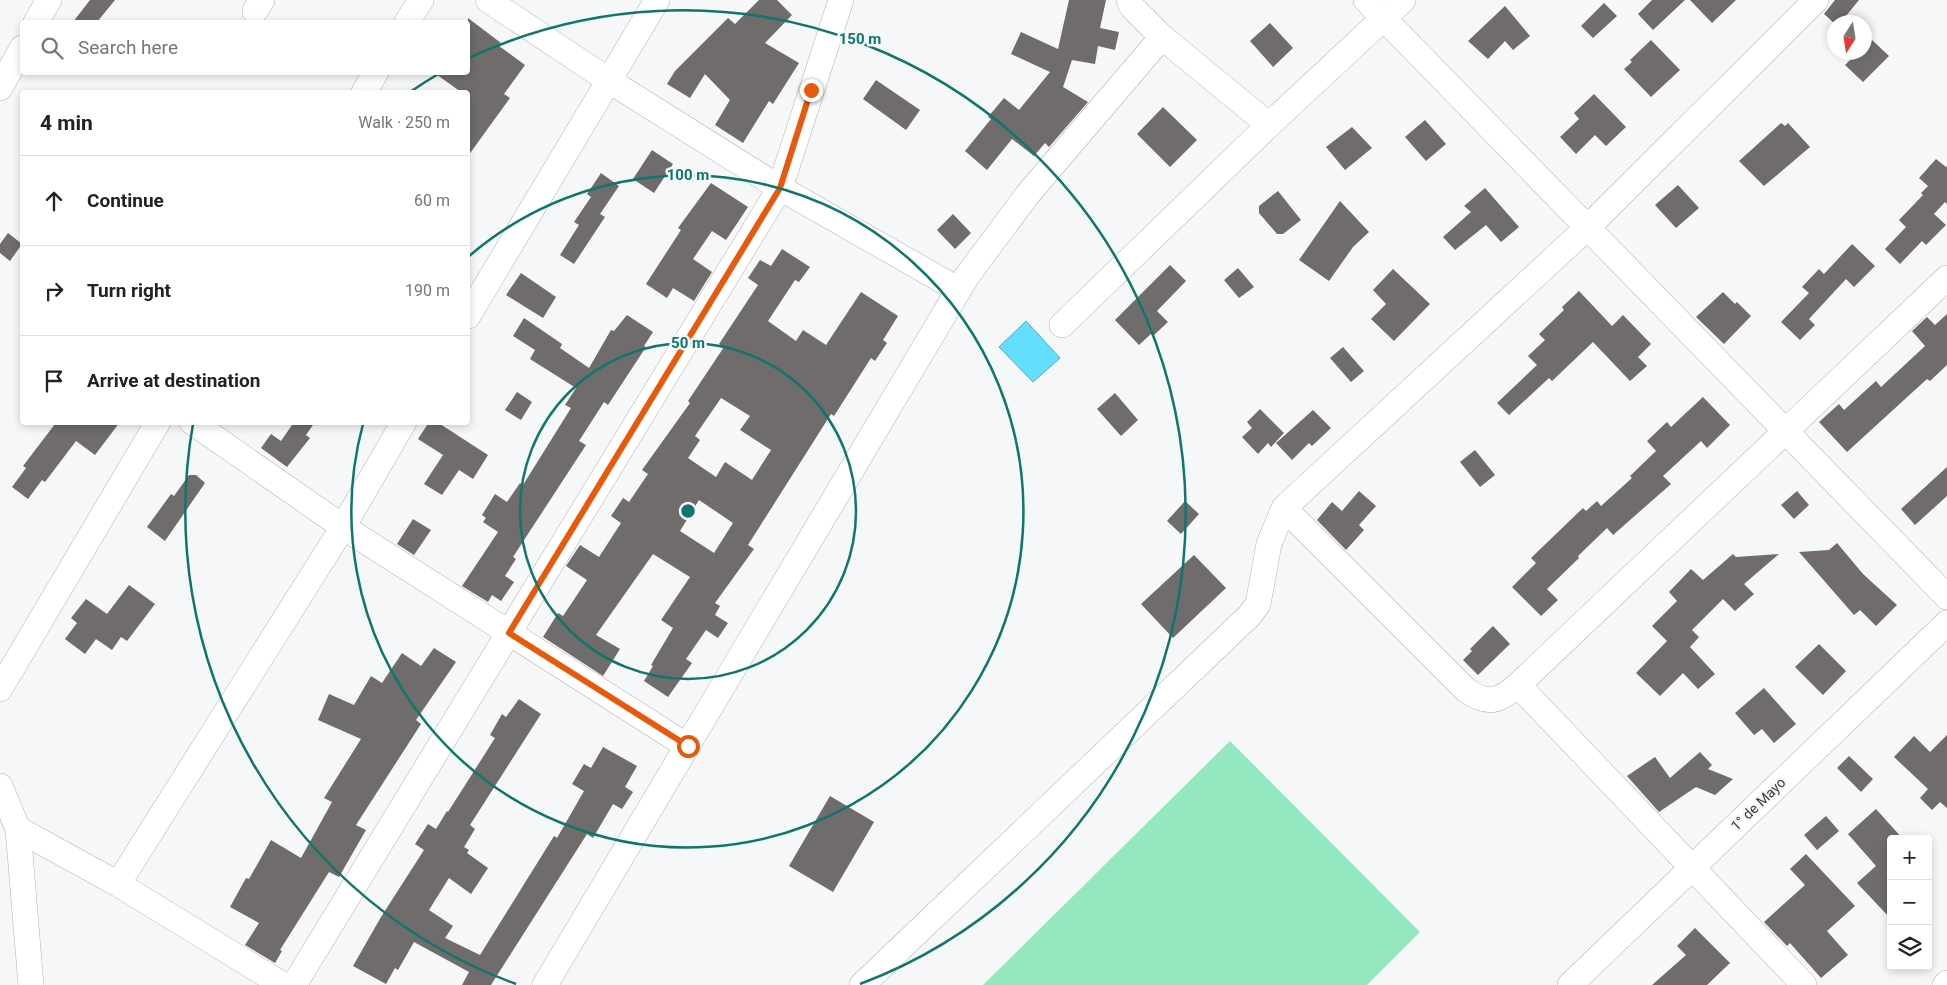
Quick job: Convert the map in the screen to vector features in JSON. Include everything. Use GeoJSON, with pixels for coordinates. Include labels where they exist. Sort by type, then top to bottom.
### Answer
{"type":"FeatureCollection","features":[{"type":"Feature","properties":{"kind":"street"},"geometry":{"type":"LineString","coordinates":[[37,20],[49,0]]}},
{"type":"Feature","properties":{"kind":"street"},"geometry":{"type":"LineString","coordinates":[[408,20],[421,0]]}},
{"type":"Feature","properties":{"kind":"street"},"geometry":{"type":"LineString","coordinates":[[488,0],[608,80],[780,188],[958,290]]}},
{"type":"Feature","properties":{"kind":"street"},"geometry":{"type":"LineString","coordinates":[[470,313],[657,0]]}},
{"type":"Feature","properties":{"kind":"street"},"geometry":{"type":"LineString","coordinates":[[294,985],[780,188],[841,0]]}},
{"type":"Feature","properties":{"kind":"street"},"geometry":{"type":"LineString","coordinates":[[1129,0],[1132,7],[1162,36],[1269,125]]}},
{"type":"Feature","properties":{"kind":"street"},"geometry":{"type":"LineString","coordinates":[[1366,0],[1947,597]]}},
{"type":"Feature","properties":{"kind":"street"},"geometry":{"type":"LineString","coordinates":[[1062,325],[1269,125],[1403,0]]}},
{"type":"Feature","properties":{"kind":"street"},"geometry":{"type":"LineString","coordinates":[[862,985],[1250,615],[1258,604],[1269,544],[1284,508],[1588,227],[1816,0]]}},
{"type":"Feature","properties":{"kind":"street"},"geometry":{"type":"LineString","coordinates":[[545,985],[958,290],[1028,194],[1162,36]]}},
{"type":"Feature","properties":{"kind":"street"},"geometry":{"type":"LineString","coordinates":[[0,88],[20,52]]}},
{"type":"Feature","properties":{"kind":"street"},"geometry":{"type":"LineString","coordinates":[[365,90],[374,75]]}},
{"type":"Feature","properties":{"kind":"street"},"geometry":{"type":"LineString","coordinates":[[1284,508],[1466,690],[1477,698],[1493,700],[1507,695],[1518,685],[1947,278]]}},
{"type":"Feature","properties":{"kind":"street"},"geometry":{"type":"LineString","coordinates":[[0,689],[156,425]]}},
{"type":"Feature","properties":{"kind":"street"},"geometry":{"type":"LineString","coordinates":[[196,425],[343,527],[688,746]]}},
{"type":"Feature","properties":{"kind":"street"},"geometry":{"type":"LineString","coordinates":[[118,884],[343,527],[402,425]]}},
{"type":"Feature","properties":{"kind":"street","name":"1° de Mayo"},"geometry":{"type":"LineString","coordinates":[[1570,985],[1947,624]]}},
{"type":"Feature","properties":{"kind":"street"},"geometry":{"type":"LineString","coordinates":[[1518,685],[1804,985]]}},
{"type":"Feature","properties":{"kind":"street"},"geometry":{"type":"LineString","coordinates":[[0,786],[18,829],[31,985]]}},
{"type":"Feature","properties":{"kind":"street"},"geometry":{"type":"LineString","coordinates":[[18,829],[118,884],[283,985]]}},
{"type":"Feature","properties":{"kind":"green space"},"geometry":{"type":"Polygon","coordinates":[[[1230,741],[1420,932],[1367,985],[983,985],[1230,741]]]}},
{"type":"Feature","properties":{"kind":"water"},"geometry":{"type":"Polygon","coordinates":[[[1026,321],[1060,358],[1033,382],[999,347],[1026,321]]]}},
{"type":"Feature","properties":{"kind":"building"},"geometry":{"type":"Polygon","coordinates":[[[90,0],[115,0],[99,20],[75,20],[90,0]]]}},
{"type":"Feature","properties":{"kind":"building"},"geometry":{"type":"Polygon","coordinates":[[[759,0],[777,0],[792,15],[765,43],[799,63],[773,104],[769,101],[743,143],[715,125],[730,100],[705,74],[690,98],[667,84],[675,71],[728,18],[735,24],[759,0]]]}},
{"type":"Feature","properties":{"kind":"building"},"geometry":{"type":"Polygon","coordinates":[[[1069,0],[1106,0],[1100,28],[1119,32],[1115,50],[1098,46],[1095,64],[1072,60],[1063,87],[1088,102],[1049,147],[1045,143],[1034,156],[1012,139],[987,170],[965,151],[991,119],[988,117],[1004,98],[1019,110],[1050,72],[1011,54],[1021,32],[1058,49],[1069,0]]]}},
{"type":"Feature","properties":{"kind":"building"},"geometry":{"type":"Polygon","coordinates":[[[1652,0],[1685,0],[1653,30],[1638,14],[1652,0]]]}},
{"type":"Feature","properties":{"kind":"building"},"geometry":{"type":"Polygon","coordinates":[[[1690,0],[1736,0],[1712,23],[1690,0]]]}},
{"type":"Feature","properties":{"kind":"building"},"geometry":{"type":"Polygon","coordinates":[[[1835,0],[1859,0],[1847,15],[1827,15],[1827,17],[1824,14],[1835,0]]]}},
{"type":"Feature","properties":{"kind":"building"},"geometry":{"type":"Polygon","coordinates":[[[1604,3],[1617,16],[1593,38],[1581,26],[1604,3]]]}},
{"type":"Feature","properties":{"kind":"building"},"geometry":{"type":"Polygon","coordinates":[[[1505,6],[1530,36],[1513,50],[1505,41],[1488,59],[1468,41],[1505,6]]]}},
{"type":"Feature","properties":{"kind":"building"},"geometry":{"type":"Polygon","coordinates":[[[468,18],[501,43],[499,46],[525,65],[504,94],[510,98],[470,153],[470,90],[458,90],[437,75],[470,75],[470,20],[468,18]]]}},
{"type":"Feature","properties":{"kind":"building"},"geometry":{"type":"Polygon","coordinates":[[[1270,23],[1293,48],[1273,67],[1250,41],[1270,23]]]}},
{"type":"Feature","properties":{"kind":"building"},"geometry":{"type":"Polygon","coordinates":[[[1651,40],[1680,70],[1651,97],[1624,69],[1632,62],[1630,60],[1651,40]]]}},
{"type":"Feature","properties":{"kind":"building"},"geometry":{"type":"Polygon","coordinates":[[[1872,40],[1889,56],[1863,82],[1845,65],[1850,60],[1872,60],[1872,40]]]}},
{"type":"Feature","properties":{"kind":"building"},"geometry":{"type":"Polygon","coordinates":[[[876,80],[920,110],[906,130],[863,99],[876,80]]]}},
{"type":"Feature","properties":{"kind":"building"},"geometry":{"type":"Polygon","coordinates":[[[1594,94],[1626,127],[1606,146],[1595,135],[1576,154],[1560,137],[1579,119],[1574,113],[1594,94]]]}},
{"type":"Feature","properties":{"kind":"building"},"geometry":{"type":"Polygon","coordinates":[[[1163,107],[1197,140],[1170,167],[1137,134],[1163,107]]]}},
{"type":"Feature","properties":{"kind":"building"},"geometry":{"type":"Polygon","coordinates":[[[1425,120],[1446,144],[1426,161],[1405,137],[1425,120]]]}},
{"type":"Feature","properties":{"kind":"building"},"geometry":{"type":"Polygon","coordinates":[[[1781,123],[1785,126],[1788,123],[1810,147],[1764,186],[1739,161],[1781,123]]]}},
{"type":"Feature","properties":{"kind":"building"},"geometry":{"type":"Polygon","coordinates":[[[1352,127],[1372,148],[1345,170],[1326,147],[1352,127]]]}},
{"type":"Feature","properties":{"kind":"building"},"geometry":{"type":"Polygon","coordinates":[[[652,150],[673,164],[654,193],[633,179],[652,150]]]}},
{"type":"Feature","properties":{"kind":"building"},"geometry":{"type":"Polygon","coordinates":[[[1936,159],[1947,166],[1947,204],[1945,202],[1934,214],[1946,225],[1926,245],[1922,241],[1900,264],[1885,249],[1906,227],[1899,220],[1923,195],[1921,193],[1928,186],[1919,178],[1936,159]]]}},
{"type":"Feature","properties":{"kind":"building"},"geometry":{"type":"Polygon","coordinates":[[[601,173],[619,186],[600,214],[605,217],[574,264],[560,255],[579,225],[574,222],[591,197],[587,194],[601,173]]]}},
{"type":"Feature","properties":{"kind":"building"},"geometry":{"type":"Polygon","coordinates":[[[711,183],[748,207],[726,240],[712,231],[693,259],[712,272],[694,301],[673,288],[667,298],[646,284],[681,230],[678,228],[711,183]]]}},
{"type":"Feature","properties":{"kind":"building"},"geometry":{"type":"Polygon","coordinates":[[[1678,185],[1699,208],[1676,228],[1655,205],[1678,185]]]}},
{"type":"Feature","properties":{"kind":"building"},"geometry":{"type":"Polygon","coordinates":[[[1485,188],[1519,227],[1501,242],[1486,225],[1455,250],[1443,237],[1471,212],[1464,206],[1485,188]]]}},
{"type":"Feature","properties":{"kind":"building"},"geometry":{"type":"Polygon","coordinates":[[[1278,191],[1301,220],[1283,234],[1277,234],[1259,213],[1259,206],[1278,191]]]}},
{"type":"Feature","properties":{"kind":"building"},"geometry":{"type":"Polygon","coordinates":[[[1340,201],[1369,232],[1353,247],[1329,281],[1299,260],[1340,201]]]}},
{"type":"Feature","properties":{"kind":"building"},"geometry":{"type":"Polygon","coordinates":[[[953,214],[971,233],[955,249],[937,230],[953,214]]]}},
{"type":"Feature","properties":{"kind":"building"},"geometry":{"type":"Polygon","coordinates":[[[8,233],[20,242],[20,247],[10,261],[0,253],[0,244],[8,233]]]}},
{"type":"Feature","properties":{"kind":"building"},"geometry":{"type":"Polygon","coordinates":[[[1852,244],[1875,266],[1854,287],[1846,279],[1809,319],[1815,325],[1800,340],[1781,322],[1809,293],[1802,287],[1819,269],[1824,274],[1852,244]]]}},
{"type":"Feature","properties":{"kind":"building"},"geometry":{"type":"Polygon","coordinates":[[[782,249],[810,267],[799,282],[795,280],[768,321],[796,341],[803,330],[826,345],[861,292],[898,316],[883,340],[887,343],[875,361],[871,358],[834,416],[831,414],[748,545],[754,549],[715,603],[720,606],[715,615],[728,623],[718,638],[706,630],[686,659],[692,663],[668,697],[644,681],[653,666],[651,665],[673,628],[661,620],[690,577],[653,554],[596,635],[620,649],[603,676],[543,637],[558,613],[563,616],[587,580],[566,566],[580,545],[599,557],[621,523],[611,516],[623,498],[629,502],[648,474],[642,470],[690,403],[688,401],[724,347],[719,344],[758,285],[748,278],[760,260],[771,266],[782,249]],[[721,398],[695,436],[700,440],[688,458],[716,477],[725,462],[752,480],[771,450],[740,430],[750,416],[721,398]],[[699,500],[680,531],[714,553],[733,523],[699,500]]]}},
{"type":"Feature","properties":{"kind":"building"},"geometry":{"type":"Polygon","coordinates":[[[1170,265],[1186,281],[1157,311],[1168,322],[1139,345],[1115,320],[1170,265]]]}},
{"type":"Feature","properties":{"kind":"building"},"geometry":{"type":"Polygon","coordinates":[[[1238,268],[1254,287],[1239,298],[1224,280],[1238,268]]]}},
{"type":"Feature","properties":{"kind":"building"},"geometry":{"type":"Polygon","coordinates":[[[1393,269],[1430,304],[1394,341],[1371,319],[1386,304],[1373,290],[1393,269]]]}},
{"type":"Feature","properties":{"kind":"building"},"geometry":{"type":"Polygon","coordinates":[[[521,273],[556,297],[543,318],[506,295],[521,273]]]}},
{"type":"Feature","properties":{"kind":"building"},"geometry":{"type":"Polygon","coordinates":[[[1579,291],[1612,326],[1623,315],[1651,344],[1638,357],[1647,366],[1630,381],[1593,342],[1552,381],[1549,378],[1509,415],[1497,403],[1537,365],[1528,356],[1545,340],[1539,334],[1564,310],[1562,307],[1579,291]]]}},
{"type":"Feature","properties":{"kind":"building"},"geometry":{"type":"Polygon","coordinates":[[[1723,292],[1735,304],[1737,302],[1751,316],[1724,344],[1696,317],[1723,292]]]}},
{"type":"Feature","properties":{"kind":"building"},"geometry":{"type":"Polygon","coordinates":[[[1947,314],[1947,365],[1930,381],[1927,379],[1847,452],[1819,422],[1839,404],[1844,410],[1876,381],[1881,387],[1925,346],[1912,331],[1927,317],[1935,325],[1947,314]]]}},
{"type":"Feature","properties":{"kind":"building"},"geometry":{"type":"Polygon","coordinates":[[[627,315],[653,332],[644,346],[646,347],[608,405],[604,402],[579,441],[586,445],[513,557],[516,559],[505,576],[514,582],[501,601],[492,595],[488,602],[462,586],[498,532],[483,522],[486,518],[482,515],[495,494],[507,502],[520,483],[523,485],[571,408],[565,405],[576,388],[530,359],[535,350],[513,336],[524,318],[562,344],[560,348],[589,368],[611,330],[614,331],[627,315]]]}},
{"type":"Feature","properties":{"kind":"building"},"geometry":{"type":"Polygon","coordinates":[[[1343,347],[1364,371],[1351,382],[1330,358],[1343,347]]]}},
{"type":"Feature","properties":{"kind":"building"},"geometry":{"type":"Polygon","coordinates":[[[517,392],[532,402],[521,420],[505,410],[517,392]]]}},
{"type":"Feature","properties":{"kind":"building"},"geometry":{"type":"Polygon","coordinates":[[[1115,393],[1138,420],[1121,436],[1097,409],[1115,393]]]}},
{"type":"Feature","properties":{"kind":"building"},"geometry":{"type":"Polygon","coordinates":[[[1703,397],[1730,425],[1707,448],[1701,441],[1663,476],[1671,484],[1613,535],[1607,528],[1578,556],[1579,558],[1547,589],[1558,600],[1541,616],[1512,587],[1536,563],[1531,558],[1583,508],[1586,511],[1597,501],[1601,506],[1632,478],[1630,476],[1656,451],[1647,441],[1667,422],[1671,427],[1703,397]]]}},
{"type":"Feature","properties":{"kind":"building"},"geometry":{"type":"Polygon","coordinates":[[[1260,409],[1284,433],[1271,447],[1268,443],[1258,454],[1242,437],[1252,428],[1247,422],[1260,409]]]}},
{"type":"Feature","properties":{"kind":"building"},"geometry":{"type":"Polygon","coordinates":[[[1313,410],[1331,428],[1312,446],[1309,443],[1292,460],[1276,443],[1313,410]]]}},
{"type":"Feature","properties":{"kind":"building"},"geometry":{"type":"Polygon","coordinates":[[[54,425],[118,425],[95,455],[76,441],[45,482],[42,480],[28,499],[12,487],[26,468],[23,466],[54,425]]]}},
{"type":"Feature","properties":{"kind":"building"},"geometry":{"type":"Polygon","coordinates":[[[292,425],[313,425],[306,435],[310,438],[287,467],[261,448],[271,434],[281,441],[292,425]]]}},
{"type":"Feature","properties":{"kind":"building"},"geometry":{"type":"Polygon","coordinates":[[[427,425],[442,425],[488,455],[473,479],[459,470],[442,495],[424,484],[443,455],[418,439],[427,425]]]}},
{"type":"Feature","properties":{"kind":"building"},"geometry":{"type":"Polygon","coordinates":[[[1475,450],[1495,475],[1480,487],[1460,462],[1475,450]]]}},
{"type":"Feature","properties":{"kind":"building"},"geometry":{"type":"Polygon","coordinates":[[[1947,467],[1947,496],[1915,525],[1901,509],[1947,467]]]}},
{"type":"Feature","properties":{"kind":"building"},"geometry":{"type":"Polygon","coordinates":[[[189,475],[196,475],[205,483],[165,541],[147,527],[171,494],[174,496],[189,475]]]}},
{"type":"Feature","properties":{"kind":"building"},"geometry":{"type":"Polygon","coordinates":[[[1359,491],[1376,506],[1359,525],[1364,530],[1346,550],[1317,520],[1332,502],[1342,511],[1359,491]]]}},
{"type":"Feature","properties":{"kind":"building"},"geometry":{"type":"Polygon","coordinates":[[[1797,491],[1809,505],[1794,519],[1781,505],[1797,491]]]}},
{"type":"Feature","properties":{"kind":"building"},"geometry":{"type":"Polygon","coordinates":[[[1185,501],[1199,514],[1181,534],[1167,521],[1185,501]]]}},
{"type":"Feature","properties":{"kind":"building"},"geometry":{"type":"Polygon","coordinates":[[[413,519],[431,530],[414,555],[397,544],[413,519]]]}},
{"type":"Feature","properties":{"kind":"building"},"geometry":{"type":"Polygon","coordinates":[[[1837,543],[1863,574],[1897,605],[1876,626],[1860,610],[1854,615],[1799,552],[1829,550],[1837,543]]]}},
{"type":"Feature","properties":{"kind":"building"},"geometry":{"type":"Polygon","coordinates":[[[1733,554],[1736,557],[1779,554],[1744,584],[1754,594],[1735,611],[1723,599],[1692,630],[1699,637],[1690,647],[1715,674],[1698,689],[1683,673],[1660,696],[1636,673],[1667,641],[1652,626],[1677,601],[1669,592],[1691,569],[1703,580],[1733,554]]]}},
{"type":"Feature","properties":{"kind":"building"},"geometry":{"type":"Polygon","coordinates":[[[1194,555],[1226,588],[1173,638],[1141,604],[1194,555]]]}},
{"type":"Feature","properties":{"kind":"building"},"geometry":{"type":"Polygon","coordinates":[[[129,585],[155,604],[127,641],[121,637],[112,650],[96,639],[85,654],[65,639],[77,623],[71,618],[86,599],[107,614],[129,585]]]}},
{"type":"Feature","properties":{"kind":"building"},"geometry":{"type":"Polygon","coordinates":[[[1493,626],[1510,644],[1478,675],[1463,660],[1472,651],[1470,649],[1493,626]]]}},
{"type":"Feature","properties":{"kind":"building"},"geometry":{"type":"Polygon","coordinates":[[[1819,644],[1846,671],[1823,695],[1795,667],[1819,644]]]}},
{"type":"Feature","properties":{"kind":"building"},"geometry":{"type":"Polygon","coordinates":[[[434,648],[456,662],[416,720],[421,724],[356,825],[366,830],[339,877],[329,872],[280,950],[282,951],[275,963],[245,945],[259,923],[230,907],[246,878],[249,879],[271,840],[301,858],[332,802],[324,798],[361,739],[318,720],[329,694],[354,705],[371,676],[382,683],[402,653],[421,666],[434,648]]]}},
{"type":"Feature","properties":{"kind":"building"},"geometry":{"type":"Polygon","coordinates":[[[1764,688],[1796,724],[1774,743],[1762,729],[1754,735],[1735,713],[1764,688]]]}},
{"type":"Feature","properties":{"kind":"building"},"geometry":{"type":"Polygon","coordinates":[[[519,699],[541,714],[470,825],[475,829],[464,847],[469,850],[467,853],[488,868],[471,894],[449,878],[429,910],[453,926],[445,938],[480,955],[554,836],[557,838],[584,791],[572,784],[584,764],[591,768],[603,747],[637,766],[625,787],[633,792],[622,809],[613,804],[593,838],[587,834],[491,985],[462,985],[469,972],[414,942],[398,970],[395,968],[386,984],[353,966],[381,917],[424,850],[415,844],[428,824],[436,829],[495,738],[490,735],[502,714],[506,717],[519,699]]]}},
{"type":"Feature","properties":{"kind":"building"},"geometry":{"type":"Polygon","coordinates":[[[1947,735],[1947,808],[1940,802],[1932,810],[1920,798],[1928,789],[1894,757],[1914,736],[1930,752],[1947,735]]]}},
{"type":"Feature","properties":{"kind":"building"},"geometry":{"type":"Polygon","coordinates":[[[1700,752],[1712,765],[1708,769],[1733,779],[1715,795],[1696,787],[1659,812],[1627,776],[1655,757],[1670,778],[1700,752]]]}},
{"type":"Feature","properties":{"kind":"building"},"geometry":{"type":"Polygon","coordinates":[[[1849,756],[1873,779],[1861,792],[1837,768],[1849,756]]]}},
{"type":"Feature","properties":{"kind":"building"},"geometry":{"type":"Polygon","coordinates":[[[830,796],[874,822],[833,892],[789,866],[830,796]]]}},
{"type":"Feature","properties":{"kind":"building"},"geometry":{"type":"Polygon","coordinates":[[[1876,809],[1899,835],[1887,835],[1887,915],[1857,883],[1876,866],[1848,834],[1876,809]]]}},
{"type":"Feature","properties":{"kind":"building"},"geometry":{"type":"Polygon","coordinates":[[[1826,816],[1839,831],[1817,850],[1804,835],[1826,816]]]}},
{"type":"Feature","properties":{"kind":"building"},"geometry":{"type":"Polygon","coordinates":[[[1806,854],[1855,906],[1827,931],[1848,955],[1821,978],[1790,943],[1787,946],[1764,922],[1805,885],[1790,869],[1806,854]]]}},
{"type":"Feature","properties":{"kind":"building"},"geometry":{"type":"Polygon","coordinates":[[[1695,928],[1730,963],[1707,985],[1652,985],[1686,955],[1677,946],[1695,928]]]}},
{"type":"Feature","properties":{"kind":"route"},"geometry":{"type":"LineString","coordinates":[[688,746],[509,633],[780,188],[798,137],[811,90]]}}]}
